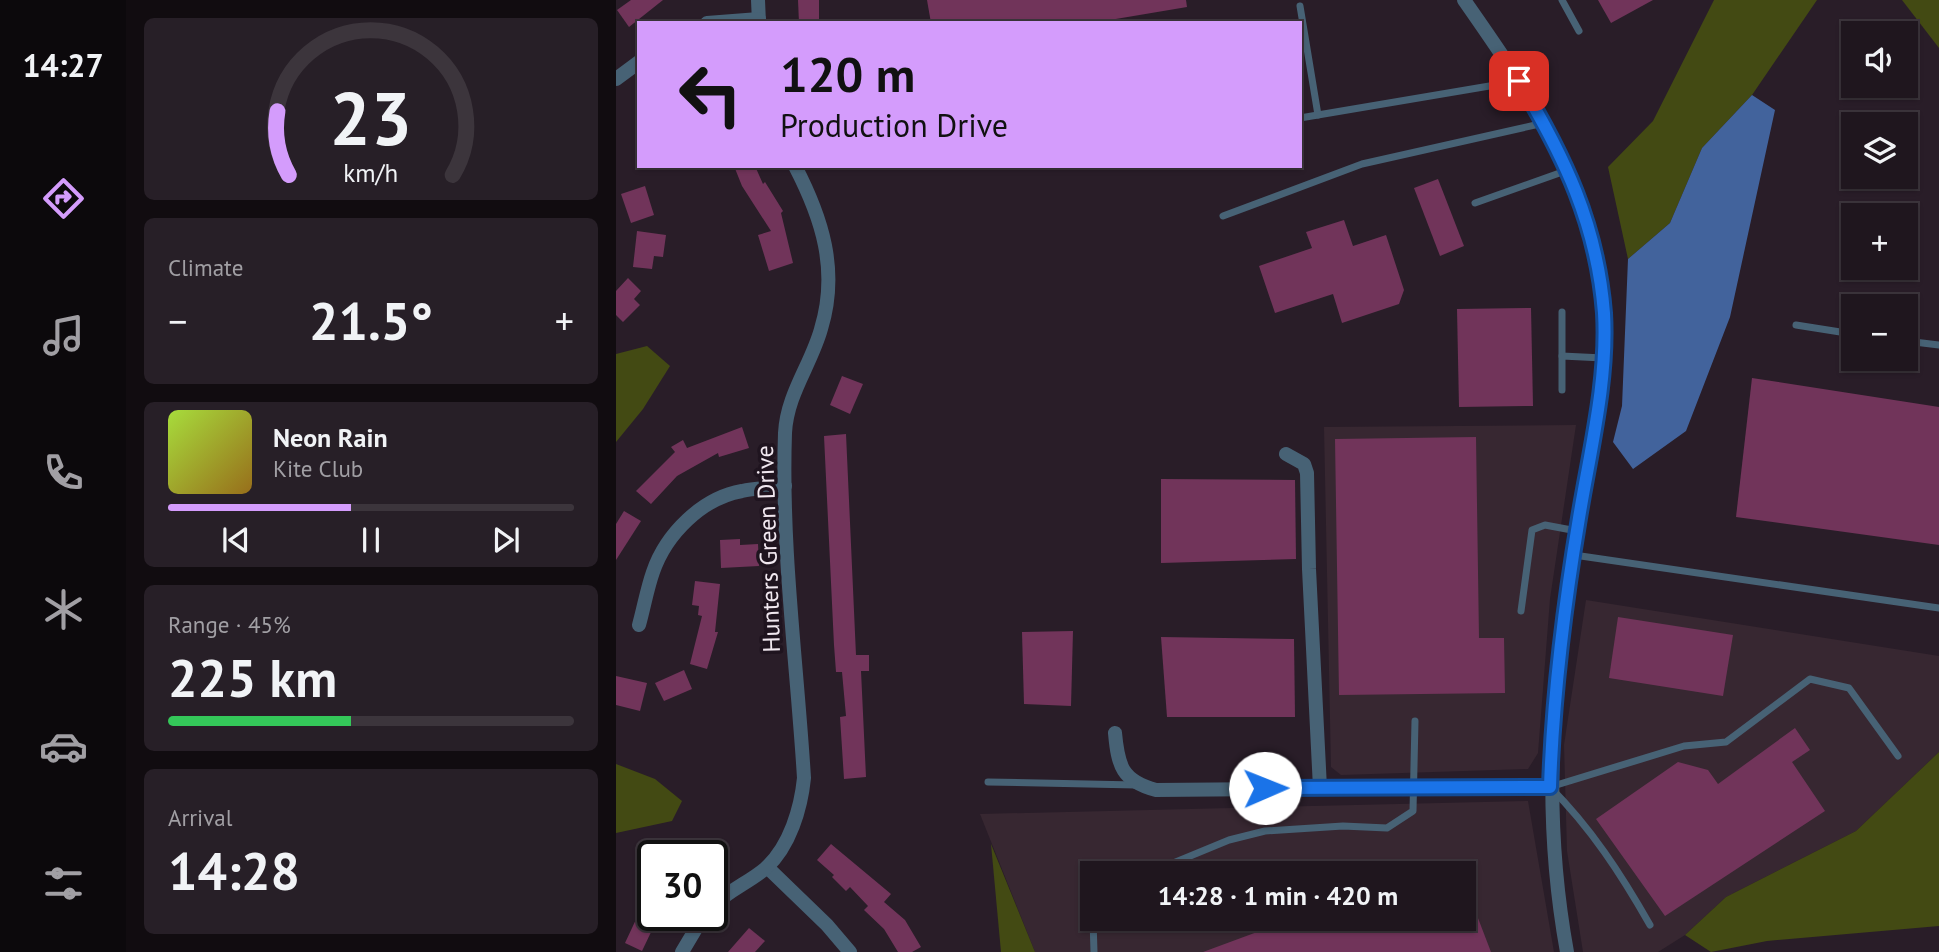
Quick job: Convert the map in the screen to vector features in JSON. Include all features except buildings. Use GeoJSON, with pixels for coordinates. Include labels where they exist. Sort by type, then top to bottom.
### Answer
{"type":"FeatureCollection","features":[{"type":"Feature","properties":{"kind":"street"},"geometry":{"type":"LineString","coordinates":[[758,0],[759,21]]}},
{"type":"Feature","properties":{"kind":"street"},"geometry":{"type":"LineString","coordinates":[[1464,0],[1519,81],[1569,170],[1582,206],[1600,280],[1603,358],[1556,674],[1550,787],[1552,845],[1567,952]]}},
{"type":"Feature","properties":{"kind":"street"},"geometry":{"type":"LineString","coordinates":[[616,79],[637,63]]}},
{"type":"Feature","properties":{"kind":"street","name":"Hunters Green Drive"},"geometry":{"type":"LineString","coordinates":[[728,895],[767,867],[795,822],[802,803],[804,778],[785,486],[785,430],[789,408],[821,329],[830,279],[828,252],[815,204],[796,168]]}},
{"type":"Feature","properties":{"kind":"street"},"geometry":{"type":"LineString","coordinates":[[1286,454],[1304,464],[1307,473],[1320,788]]}},
{"type":"Feature","properties":{"kind":"street"},"geometry":{"type":"LineString","coordinates":[[639,625],[653,571],[663,551],[699,510],[720,498],[741,491],[785,486]]}},
{"type":"Feature","properties":{"kind":"street"},"geometry":{"type":"LineString","coordinates":[[1115,733],[1120,765],[1137,785],[1156,789],[1550,787]]}},
{"type":"Feature","properties":{"kind":"street"},"geometry":{"type":"LineString","coordinates":[[767,867],[850,952]]}},
{"type":"Feature","properties":{"kind":"street"},"geometry":{"type":"LineString","coordinates":[[681,952],[694,931]]}},
{"type":"Feature","properties":{"kind":"lane"},"geometry":{"type":"LineString","coordinates":[[1562,0],[1579,31]]}},
{"type":"Feature","properties":{"kind":"lane"},"geometry":{"type":"LineString","coordinates":[[1300,6],[1318,115]]}},
{"type":"Feature","properties":{"kind":"lane"},"geometry":{"type":"LineString","coordinates":[[1302,118],[1519,81]]}},
{"type":"Feature","properties":{"kind":"lane"},"geometry":{"type":"LineString","coordinates":[[1223,216],[1362,164],[1544,122]]}},
{"type":"Feature","properties":{"kind":"lane"},"geometry":{"type":"LineString","coordinates":[[1475,203],[1569,170]]}},
{"type":"Feature","properties":{"kind":"lane"},"geometry":{"type":"LineString","coordinates":[[1562,312],[1562,390]]}},
{"type":"Feature","properties":{"kind":"lane"},"geometry":{"type":"LineString","coordinates":[[1796,325],[1841,332]]}},
{"type":"Feature","properties":{"kind":"lane"},"geometry":{"type":"LineString","coordinates":[[1918,342],[1939,345]]}},
{"type":"Feature","properties":{"kind":"lane"},"geometry":{"type":"LineString","coordinates":[[1562,356],[1603,358]]}},
{"type":"Feature","properties":{"kind":"lane"},"geometry":{"type":"LineString","coordinates":[[1521,611],[1532,530],[1545,525],[1577,531]]}},
{"type":"Feature","properties":{"kind":"lane"},"geometry":{"type":"LineString","coordinates":[[1574,555],[1939,608]]}},
{"type":"Feature","properties":{"kind":"lane"},"geometry":{"type":"LineString","coordinates":[[1650,925],[1620,873],[1583,819],[1550,787],[1684,746],[1726,742],[1810,679],[1849,688],[1898,756]]}},
{"type":"Feature","properties":{"kind":"lane"},"geometry":{"type":"LineString","coordinates":[[1178,861],[1229,840],[1265,831],[1343,826],[1387,828],[1413,811],[1415,721]]}},
{"type":"Feature","properties":{"kind":"lane"},"geometry":{"type":"LineString","coordinates":[[988,782],[1137,785]]}},
{"type":"Feature","properties":{"kind":"lane"},"geometry":{"type":"LineString","coordinates":[[1093,931],[1094,952]]}},
{"type":"Feature","properties":{"kind":"shaded area"},"geometry":{"type":"Polygon","coordinates":[[[1576,425],[1550,599],[1538,753],[1528,769],[1341,775],[1331,767],[1324,427],[1576,425]]]}},
{"type":"Feature","properties":{"kind":"shaded area"},"geometry":{"type":"Polygon","coordinates":[[[1586,600],[1939,656],[1939,752],[1856,831],[1726,897],[1685,935],[1658,952],[1583,952],[1567,851],[1564,745],[1586,600]]]}},
{"type":"Feature","properties":{"kind":"shaded area"},"geometry":{"type":"Polygon","coordinates":[[[1528,801],[1554,952],[1035,952],[980,814],[1528,801]]]}},
{"type":"Feature","properties":{"kind":"green space"},"geometry":{"type":"Polygon","coordinates":[[[1714,0],[1817,0],[1752,95],[1702,148],[1670,223],[1628,259],[1608,167],[1653,121],[1714,0]]]}},
{"type":"Feature","properties":{"kind":"green space"},"geometry":{"type":"Polygon","coordinates":[[[1902,0],[1939,0],[1939,48],[1902,0]]]}},
{"type":"Feature","properties":{"kind":"green space"},"geometry":{"type":"Polygon","coordinates":[[[647,346],[670,366],[643,409],[616,442],[616,354],[647,346]]]}},
{"type":"Feature","properties":{"kind":"green space"},"geometry":{"type":"Polygon","coordinates":[[[1939,752],[1939,926],[1767,941],[1711,952],[1685,935],[1726,897],[1856,831],[1939,752]]]}},
{"type":"Feature","properties":{"kind":"green space"},"geometry":{"type":"Polygon","coordinates":[[[616,764],[655,779],[682,801],[672,821],[616,833],[616,764]]]}},
{"type":"Feature","properties":{"kind":"green space"},"geometry":{"type":"Polygon","coordinates":[[[991,844],[1035,952],[1001,952],[991,844]]]}},
{"type":"Feature","properties":{"kind":"water"},"geometry":{"type":"Polygon","coordinates":[[[1752,95],[1775,110],[1730,317],[1686,431],[1633,469],[1613,442],[1622,406],[1628,259],[1670,223],[1702,148],[1752,95]]]}},
{"type":"Feature","properties":{"kind":"route"},"geometry":{"type":"LineString","coordinates":[[1265,788],[1550,787],[1556,674],[1601,383],[1604,314],[1600,280],[1572,176],[1557,144],[1519,81]]}}]}
